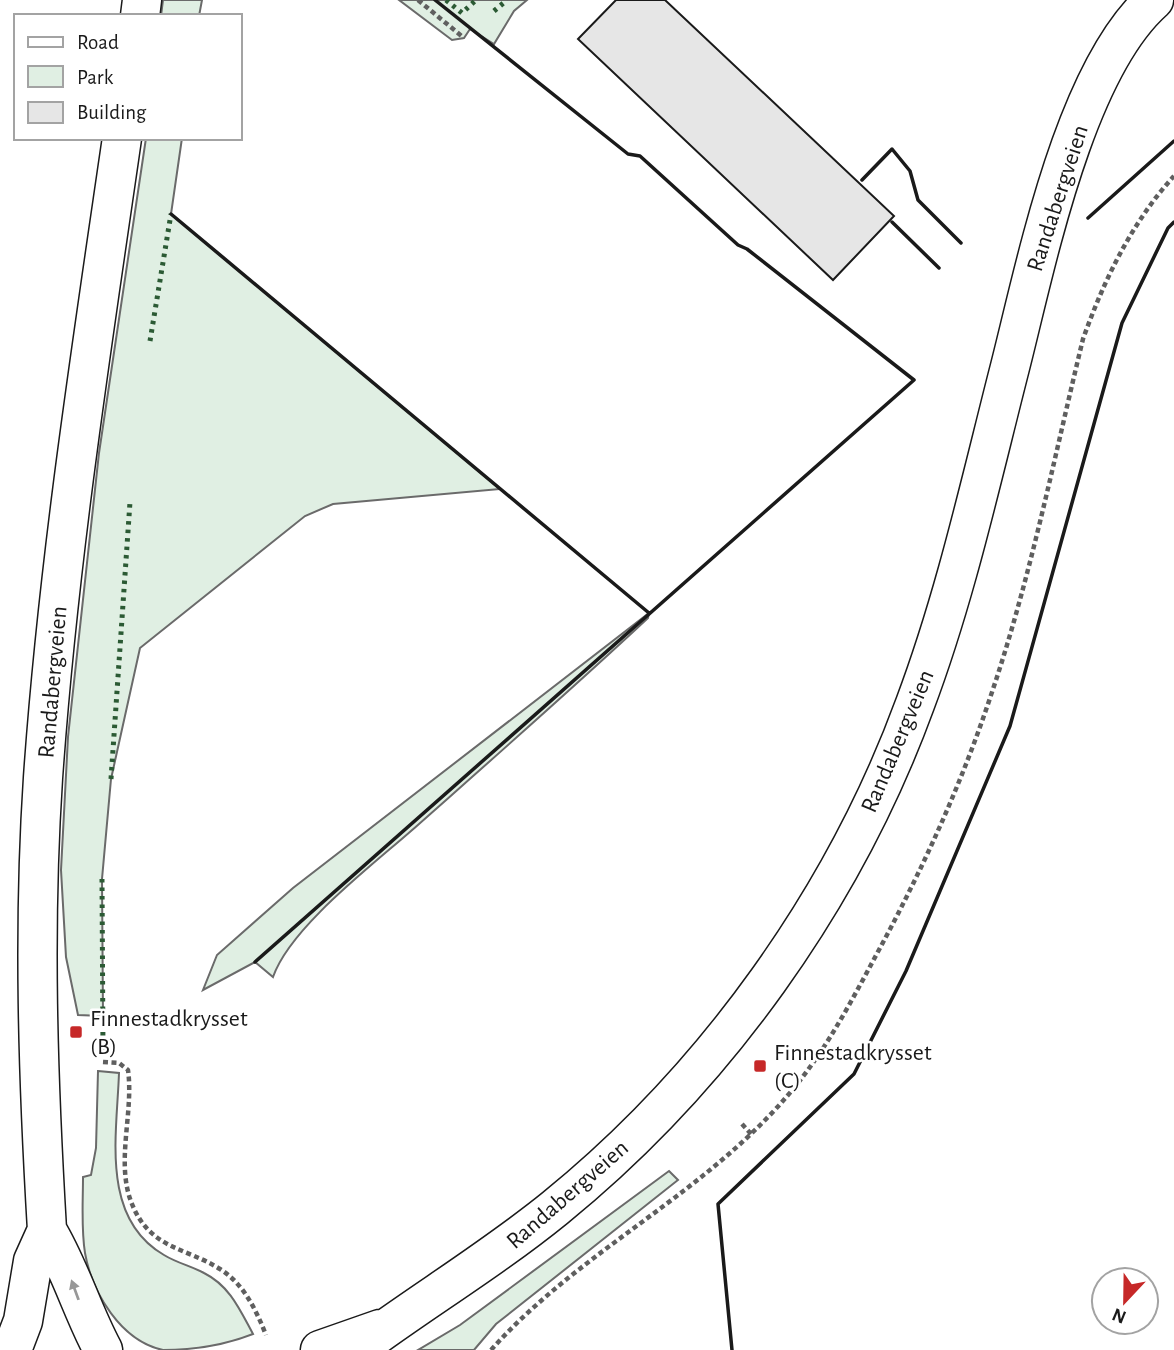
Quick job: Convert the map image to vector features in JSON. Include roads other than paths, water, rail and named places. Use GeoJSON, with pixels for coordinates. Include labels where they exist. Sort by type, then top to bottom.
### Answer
{"type":"FeatureCollection","features":[{"type":"Feature","properties":{"kind":"main road","name":"Randabergveien"},"geometry":{"type":"LineString","coordinates":[[356,1350],[502,1250],[559,1205],[664,1105],[723,1040],[767,981],[846,855],[883,782],[915,707],[940,632],[1037,256],[1071,147],[1102,74],[1122,40],[1154,0]]}},
{"type":"Feature","properties":{"kind":"main road","name":"Randabergveien"},"geometry":{"type":"LineString","coordinates":[[12,1350],[23,1321],[33,1261],[47,1230],[37,1005],[43,778],[69,521],[122,140]]}},
{"type":"Feature","properties":{"kind":"main road","name":"Randabergveien"},"geometry":{"type":"LineString","coordinates":[[47,1230],[64,1258],[88,1323],[103,1350]]}},
{"type":"Feature","properties":{"kind":"main road","name":"Randabergveien"},"geometry":{"type":"LineString","coordinates":[[320,1350],[388,1326]]}},
{"type":"Feature","properties":{"kind":"place","name":"Finnestadkrysset (B)"},"geometry":{"type":"Point","coordinates":[76,1032]}},
{"type":"Feature","properties":{"kind":"place","name":"Finnestadkrysset (C)"},"geometry":{"type":"Point","coordinates":[760,1066]}}]}
